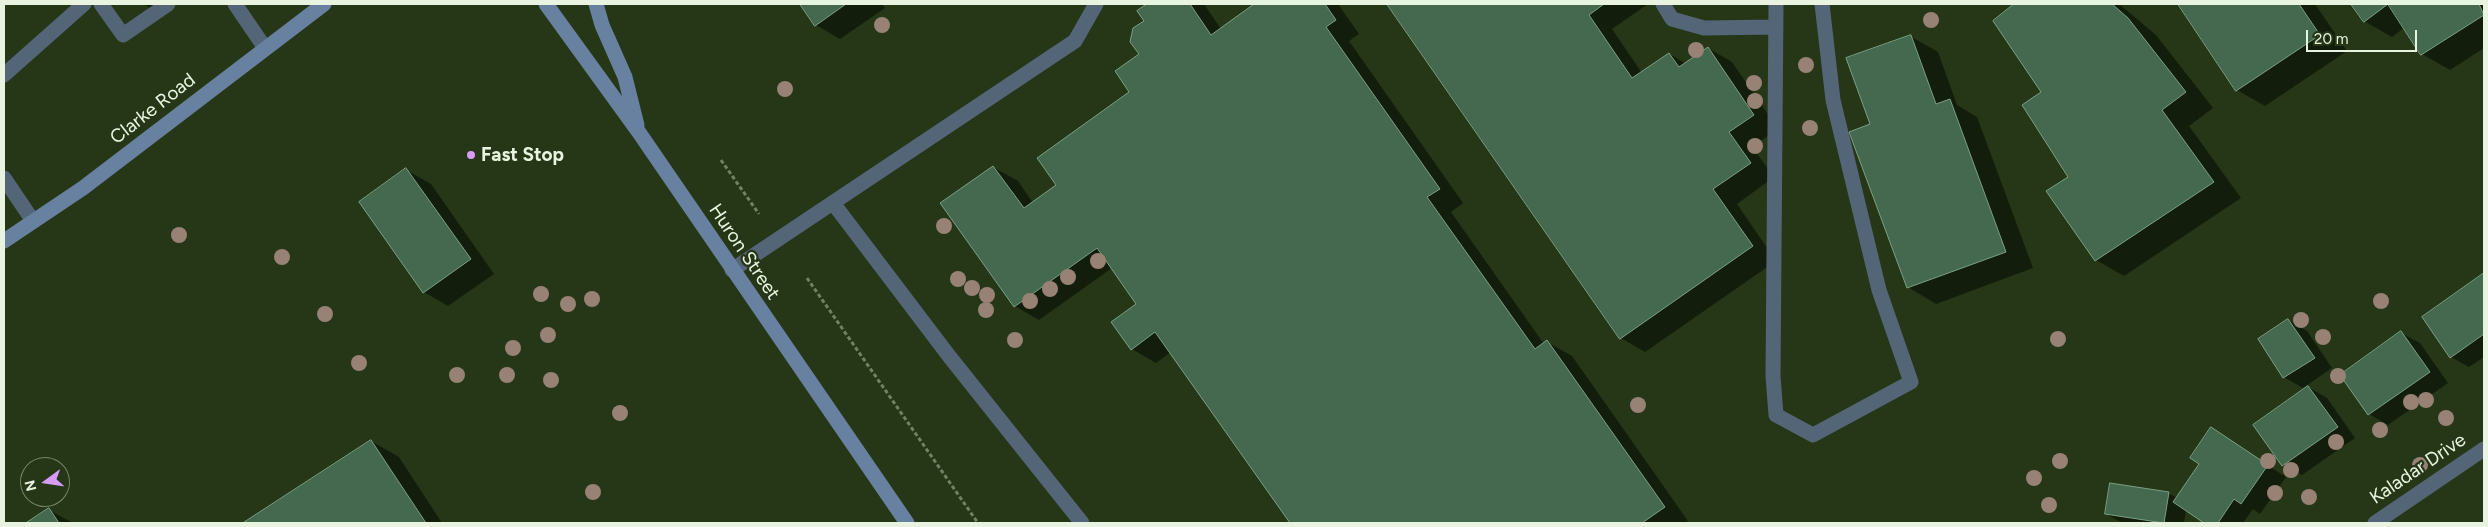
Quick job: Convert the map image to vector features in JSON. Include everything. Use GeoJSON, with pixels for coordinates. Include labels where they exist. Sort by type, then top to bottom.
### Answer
{"type":"FeatureCollection","features":[{"type":"Feature","properties":{"kind":"main road","name":"Clarke Road"},"geometry":{"type":"LineString","coordinates":[[4,241],[83,188],[322,4]]}},
{"type":"Feature","properties":{"kind":"main road","name":"Huron Street"},"geometry":{"type":"LineString","coordinates":[[546,4],[638,131],[908,523]]}},
{"type":"Feature","properties":{"kind":"main road"},"geometry":{"type":"LineString","coordinates":[[596,4],[602,25],[625,77],[638,131]]}},
{"type":"Feature","properties":{"kind":"street"},"geometry":{"type":"LineString","coordinates":[[4,75],[84,4]]}},
{"type":"Feature","properties":{"kind":"street"},"geometry":{"type":"LineString","coordinates":[[101,4],[123,35],[168,4]]}},
{"type":"Feature","properties":{"kind":"street"},"geometry":{"type":"LineString","coordinates":[[235,4],[265,48]]}},
{"type":"Feature","properties":{"kind":"street"},"geometry":{"type":"LineString","coordinates":[[732,270],[1075,41],[1096,4]]}},
{"type":"Feature","properties":{"kind":"street"},"geometry":{"type":"LineString","coordinates":[[1663,4],[1672,19],[1704,28],[1776,27]]}},
{"type":"Feature","properties":{"kind":"street"},"geometry":{"type":"LineString","coordinates":[[1776,4],[1773,376],[1776,415],[1813,435],[1910,382],[1879,290],[1833,100],[1822,4]]}},
{"type":"Feature","properties":{"kind":"street"},"geometry":{"type":"LineString","coordinates":[[4,178],[33,222]]}},
{"type":"Feature","properties":{"kind":"street"},"geometry":{"type":"LineString","coordinates":[[834,203],[950,356],[1082,523]]}},
{"type":"Feature","properties":{"kind":"street","name":"Kaladar Drive"},"geometry":{"type":"LineString","coordinates":[[2375,523],[2484,448]]}},
{"type":"Feature","properties":{"kind":"path"},"geometry":{"type":"LineString","coordinates":[[722,160],[759,214]]}},
{"type":"Feature","properties":{"kind":"path"},"geometry":{"type":"LineString","coordinates":[[807,278],[978,523]]}},
{"type":"Feature","properties":{"kind":"building"},"geometry":{"type":"Polygon","coordinates":[[[800,4],[846,4],[815,26],[800,4]]]}},
{"type":"Feature","properties":{"kind":"building"},"geometry":{"type":"Polygon","coordinates":[[[1147,4],[1190,4],[1211,35],[1254,4],[1325,4],[1336,20],[1326,27],[1440,189],[1427,197],[1535,349],[1547,340],[1665,507],[1642,523],[1290,523],[1155,332],[1131,350],[1111,322],[1136,304],[1097,248],[1014,307],[940,203],[993,166],[1024,208],[1056,185],[1037,158],[1129,92],[1115,71],[1139,54],[1130,42],[1133,28],[1144,21],[1137,11],[1147,4]]]}},
{"type":"Feature","properties":{"kind":"building"},"geometry":{"type":"Polygon","coordinates":[[[1387,4],[1604,4],[1589,15],[1632,78],[1669,53],[1679,67],[1708,47],[1754,115],[1729,132],[1751,163],[1713,189],[1753,246],[1620,339],[1387,4]]]}},
{"type":"Feature","properties":{"kind":"building"},"geometry":{"type":"Polygon","coordinates":[[[2014,4],[2112,4],[2128,18],[2186,92],[2162,110],[2214,182],[2095,261],[2046,191],[2068,177],[2022,105],[2041,92],[1993,21],[2014,4]]]}},
{"type":"Feature","properties":{"kind":"building"},"geometry":{"type":"Polygon","coordinates":[[[2178,4],[2299,4],[2320,35],[2236,91],[2178,4]]]}},
{"type":"Feature","properties":{"kind":"building"},"geometry":{"type":"Polygon","coordinates":[[[2351,4],[2388,4],[2364,22],[2351,4]]]}},
{"type":"Feature","properties":{"kind":"building"},"geometry":{"type":"Polygon","coordinates":[[[2388,4],[2479,4],[2484,15],[2421,55],[2388,4]]]}},
{"type":"Feature","properties":{"kind":"building"},"geometry":{"type":"Polygon","coordinates":[[[1911,35],[1936,104],[1950,99],[2006,252],[1907,288],[1849,132],[1870,124],[1846,58],[1911,35]]]}},
{"type":"Feature","properties":{"kind":"building"},"geometry":{"type":"Polygon","coordinates":[[[406,168],[471,259],[423,293],[359,202],[406,168]]]}},
{"type":"Feature","properties":{"kind":"building"},"geometry":{"type":"Polygon","coordinates":[[[2484,273],[2484,334],[2450,358],[2422,317],[2484,273]]]}},
{"type":"Feature","properties":{"kind":"building"},"geometry":{"type":"Polygon","coordinates":[[[2288,319],[2315,358],[2283,378],[2258,339],[2288,319]]]}},
{"type":"Feature","properties":{"kind":"building"},"geometry":{"type":"Polygon","coordinates":[[[2401,331],[2430,372],[2368,415],[2340,375],[2401,331]]]}},
{"type":"Feature","properties":{"kind":"building"},"geometry":{"type":"Polygon","coordinates":[[[2308,386],[2338,427],[2282,466],[2253,425],[2308,386]]]}},
{"type":"Feature","properties":{"kind":"building"},"geometry":{"type":"Polygon","coordinates":[[[2211,427],[2268,465],[2241,504],[2234,499],[2218,523],[2204,523],[2173,502],[2199,464],[2190,458],[2211,427]]]}},
{"type":"Feature","properties":{"kind":"building"},"geometry":{"type":"Polygon","coordinates":[[[371,440],[426,523],[243,523],[371,440]]]}},
{"type":"Feature","properties":{"kind":"building"},"geometry":{"type":"Polygon","coordinates":[[[2110,483],[2169,492],[2164,523],[2105,514],[2110,483]]]}},
{"type":"Feature","properties":{"kind":"building"},"geometry":{"type":"Polygon","coordinates":[[[49,508],[59,523],[26,523],[49,508]]]}},
{"type":"Feature","properties":{"kind":"place","name":"Fast Stop"},"geometry":{"type":"Point","coordinates":[471,155]}}]}
